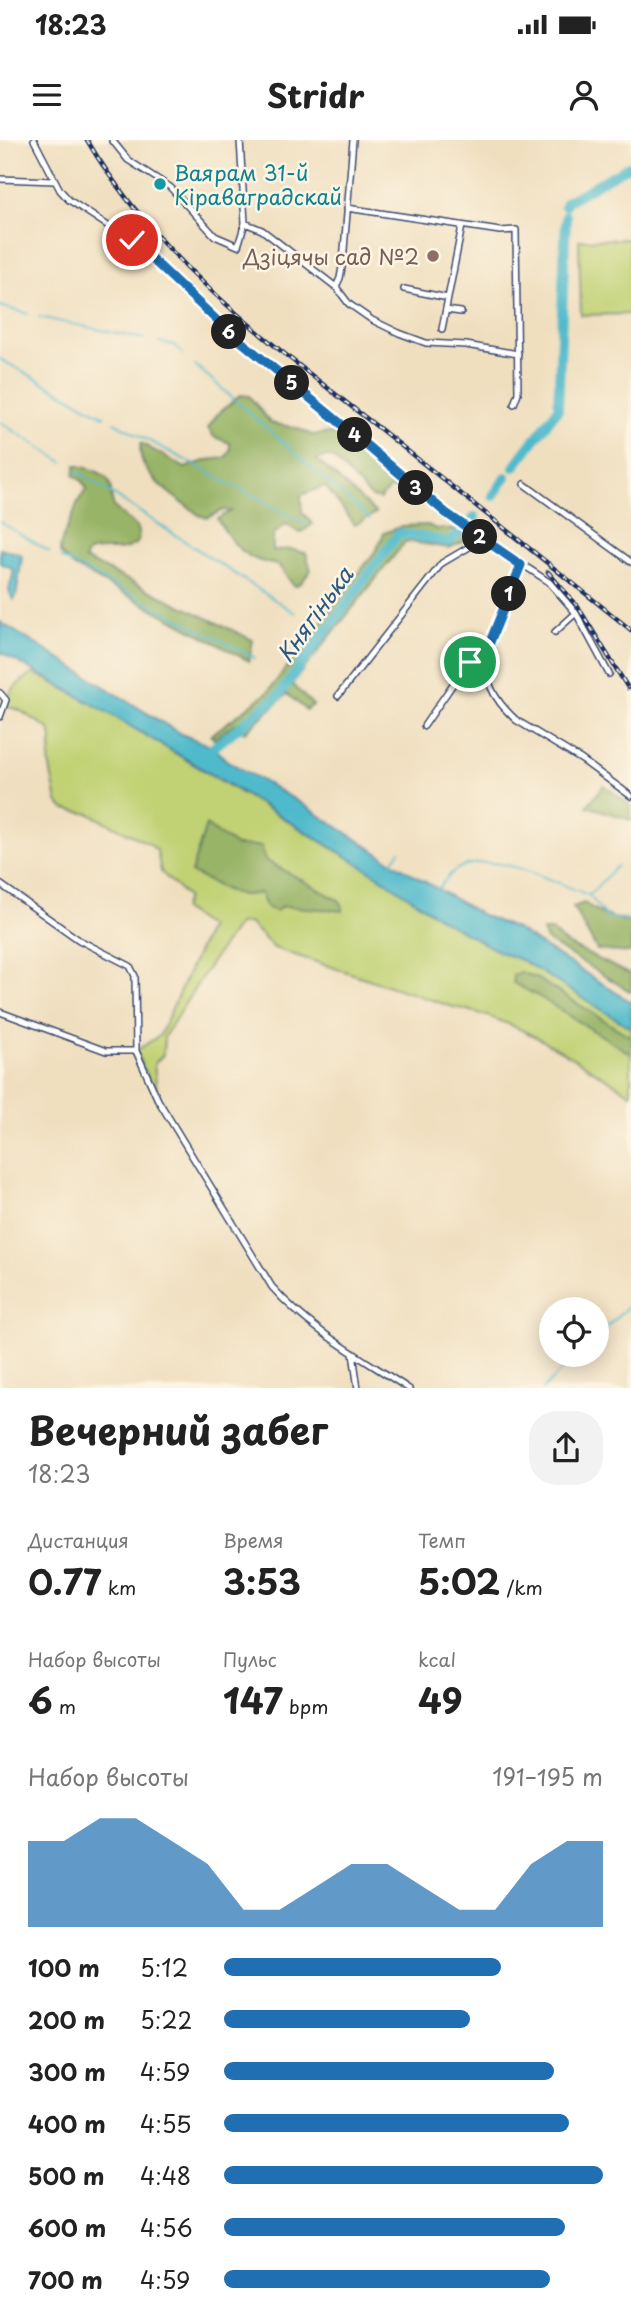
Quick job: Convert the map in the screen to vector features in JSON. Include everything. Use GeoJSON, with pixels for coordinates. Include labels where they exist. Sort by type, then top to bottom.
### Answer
{"type":"FeatureCollection","features":[{"type":"Feature","properties":{"kind":"street"},"geometry":{"type":"LineString","coordinates":[[34,140],[55,181],[69,200],[143,249],[226,329],[446,513],[550,582],[576,613],[609,674]]}},
{"type":"Feature","properties":{"kind":"street"},"geometry":{"type":"LineString","coordinates":[[112,140],[128,160],[170,187],[215,236],[238,246],[245,223],[240,140]]}},
{"type":"Feature","properties":{"kind":"street"},"geometry":{"type":"LineString","coordinates":[[336,288],[343,262],[353,140]]}},
{"type":"Feature","properties":{"kind":"street"},"geometry":{"type":"LineString","coordinates":[[0,179],[55,181]]}},
{"type":"Feature","properties":{"kind":"street"},"geometry":{"type":"LineString","coordinates":[[347,208],[500,231],[516,230],[519,354],[518,393],[514,404]]}},
{"type":"Feature","properties":{"kind":"street"},"geometry":{"type":"LineString","coordinates":[[245,223],[262,230],[336,288],[349,304],[372,320],[426,343],[466,345],[519,354]]}},
{"type":"Feature","properties":{"kind":"street"},"geometry":{"type":"LineString","coordinates":[[442,329],[462,226]]}},
{"type":"Feature","properties":{"kind":"street"},"geometry":{"type":"LineString","coordinates":[[404,289],[448,298]]}},
{"type":"Feature","properties":{"kind":"street"},"geometry":{"type":"LineString","coordinates":[[446,310],[461,312]]}},
{"type":"Feature","properties":{"kind":"street"},"geometry":{"type":"LineString","coordinates":[[524,484],[631,562]]}},
{"type":"Feature","properties":{"kind":"street"},"geometry":{"type":"LineString","coordinates":[[338,696],[442,563],[471,546],[480,537]]}},
{"type":"Feature","properties":{"kind":"street"},"geometry":{"type":"LineString","coordinates":[[521,565],[488,647],[487,678],[496,698],[516,720],[582,760],[631,796]]}},
{"type":"Feature","properties":{"kind":"street"},"geometry":{"type":"LineString","coordinates":[[555,632],[576,613]]}},
{"type":"Feature","properties":{"kind":"street"},"geometry":{"type":"LineString","coordinates":[[424,726],[462,671],[488,647]]}},
{"type":"Feature","properties":{"kind":"street"},"geometry":{"type":"LineString","coordinates":[[0,693],[6,700],[0,717]]}},
{"type":"Feature","properties":{"kind":"street"},"geometry":{"type":"LineString","coordinates":[[0,884],[79,940],[125,963],[133,970],[136,1051],[158,1101],[272,1287],[296,1313],[409,1388]]}},
{"type":"Feature","properties":{"kind":"street"},"geometry":{"type":"LineString","coordinates":[[0,1012],[106,1051],[136,1051]]}},
{"type":"Feature","properties":{"kind":"street"},"geometry":{"type":"LineString","coordinates":[[353,1353],[358,1388]]}},
{"type":"Feature","properties":{"kind":"green space"},"geometry":{"type":"Polygon","coordinates":[[[630,239],[631,314],[581,315],[579,240],[630,239]]]}},
{"type":"Feature","properties":{"kind":"green space"},"geometry":{"type":"Polygon","coordinates":[[[240,395],[249,396],[271,423],[296,428],[312,435],[329,433],[349,440],[367,459],[386,468],[416,496],[411,500],[398,489],[390,488],[380,499],[371,497],[333,458],[324,457],[317,460],[376,513],[355,525],[325,486],[301,495],[302,512],[313,524],[300,533],[286,524],[273,535],[273,551],[290,549],[306,553],[311,570],[301,583],[294,586],[278,565],[249,556],[229,537],[217,519],[231,511],[223,510],[207,518],[199,515],[160,485],[144,465],[141,455],[141,443],[185,468],[207,460],[225,458],[230,451],[230,443],[214,437],[208,428],[217,415],[240,395]]]}},
{"type":"Feature","properties":{"kind":"green space"},"geometry":{"type":"Polygon","coordinates":[[[76,465],[97,471],[107,479],[114,506],[135,525],[139,535],[138,542],[126,549],[88,552],[84,559],[253,640],[249,661],[73,566],[60,553],[62,540],[77,504],[87,489],[74,475],[76,465]]]}},
{"type":"Feature","properties":{"kind":"green space"},"geometry":{"type":"Polygon","coordinates":[[[428,525],[436,529],[456,529],[465,541],[449,548],[406,541],[292,684],[313,705],[306,710],[287,694],[245,732],[234,724],[214,739],[211,735],[267,693],[377,549],[384,533],[402,526],[428,525]]]}},
{"type":"Feature","properties":{"kind":"green space"},"geometry":{"type":"Polygon","coordinates":[[[34,673],[100,708],[380,877],[444,921],[498,951],[523,961],[631,1028],[631,1094],[523,1031],[477,1013],[274,948],[249,923],[238,924],[164,1037],[163,1055],[154,1064],[158,1100],[136,1051],[160,1035],[209,927],[183,909],[187,897],[161,872],[157,851],[150,844],[90,814],[64,809],[57,802],[49,763],[52,739],[49,729],[19,710],[5,706],[12,691],[34,673]]]}},
{"type":"Feature","properties":{"kind":"green space"},"geometry":{"type":"Polygon","coordinates":[[[604,785],[631,806],[631,820],[587,806],[604,785]]]}},
{"type":"Feature","properties":{"kind":"green space"},"geometry":{"type":"Polygon","coordinates":[[[206,825],[236,846],[261,846],[265,860],[340,901],[343,911],[283,906],[276,911],[267,908],[260,893],[236,894],[191,873],[206,825]]]}},
{"type":"Feature","properties":{"kind":"green space"},"geometry":{"type":"Polygon","coordinates":[[[584,903],[604,915],[631,923],[631,953],[597,950],[573,907],[584,903]]]}},
{"type":"Feature","properties":{"kind":"green space"},"geometry":{"type":"Polygon","coordinates":[[[543,931],[552,931],[565,943],[631,975],[631,992],[552,944],[545,939],[543,931]]]}},
{"type":"Feature","properties":{"kind":"green space"},"geometry":{"type":"Polygon","coordinates":[[[520,972],[536,978],[631,1037],[631,1054],[513,983],[513,975],[520,972]]]}},
{"type":"Feature","properties":{"kind":"water"},"geometry":{"type":"Polygon","coordinates":[[[0,549],[22,556],[16,597],[13,600],[9,590],[14,571],[0,563],[0,549]]]}},
{"type":"Feature","properties":{"kind":"water"},"geometry":{"type":"Polygon","coordinates":[[[0,622],[181,734],[214,747],[226,760],[299,802],[392,862],[482,915],[516,929],[631,1002],[631,1028],[523,961],[498,951],[444,921],[380,877],[238,790],[0,652],[0,622]]]}},
{"type":"Feature","properties":{"kind":"waterway","name":"Княгінька"},"geometry":{"type":"LineString","coordinates":[[565,206],[566,202],[631,165]]}},
{"type":"Feature","properties":{"kind":"waterway","name":"Княгінька"},"geometry":{"type":"LineString","coordinates":[[514,467],[558,409],[566,216]]}},
{"type":"Feature","properties":{"kind":"waterway"},"geometry":{"type":"LineString","coordinates":[[0,306],[28,314]]}},
{"type":"Feature","properties":{"kind":"waterway"},"geometry":{"type":"LineString","coordinates":[[39,317],[144,339]]}},
{"type":"Feature","properties":{"kind":"waterway"},"geometry":{"type":"LineString","coordinates":[[159,342],[174,345],[183,354]]}},
{"type":"Feature","properties":{"kind":"waterway"},"geometry":{"type":"LineString","coordinates":[[0,359],[104,416]]}},
{"type":"Feature","properties":{"kind":"waterway"},"geometry":{"type":"LineString","coordinates":[[195,365],[370,519]]}},
{"type":"Feature","properties":{"kind":"waterway"},"geometry":{"type":"LineString","coordinates":[[0,422],[63,462]]}},
{"type":"Feature","properties":{"kind":"waterway"},"geometry":{"type":"LineString","coordinates":[[114,422],[307,525]]}},
{"type":"Feature","properties":{"kind":"waterway"},"geometry":{"type":"LineString","coordinates":[[77,471],[295,613]]}},
{"type":"Feature","properties":{"kind":"waterway","name":"Княгінька"},"geometry":{"type":"LineString","coordinates":[[493,496],[506,477]]}},
{"type":"Feature","properties":{"kind":"waterway","name":"Княгінька"},"geometry":{"type":"LineString","coordinates":[[470,524],[475,517]]}},
{"type":"Feature","properties":{"kind":"waterway"},"geometry":{"type":"LineString","coordinates":[[0,522],[50,552]]}},
{"type":"Feature","properties":{"kind":"waterway","name":"Княгінька"},"geometry":{"type":"LineString","coordinates":[[208,755],[214,747],[278,696],[399,533],[449,542],[461,532]]}},
{"type":"Feature","properties":{"kind":"waterway"},"geometry":{"type":"LineString","coordinates":[[61,558],[255,658]]}},
{"type":"Feature","properties":{"kind":"waterway"},"geometry":{"type":"LineString","coordinates":[[392,862],[400,851]]}},
{"type":"Feature","properties":{"kind":"waterway"},"geometry":{"type":"LineString","coordinates":[[438,889],[457,869],[488,863],[523,870],[589,895],[617,866]]}},
{"type":"Feature","properties":{"kind":"waterway"},"geometry":{"type":"LineString","coordinates":[[589,895],[607,918],[631,919]]}},
{"type":"Feature","properties":{"kind":"waterway"},"geometry":{"type":"LineString","coordinates":[[609,1325],[631,1303]]}},
{"type":"Feature","properties":{"kind":"waterway"},"geometry":{"type":"LineString","coordinates":[[544,1388],[565,1367]]}},
{"type":"Feature","properties":{"kind":"railway"},"geometry":{"type":"LineString","coordinates":[[87,140],[115,184],[147,224],[219,298],[297,364],[631,630]]}},
{"type":"Feature","properties":{"kind":"railway"},"geometry":{"type":"LineString","coordinates":[[548,572],[578,607],[628,688]]}},
{"type":"Feature","properties":{"kind":"place","name":"Ваярам 31-й Кіраваградскай"},"geometry":{"type":"Point","coordinates":[160,184]}},
{"type":"Feature","properties":{"kind":"place","name":"Дзіцячы сад №2"},"geometry":{"type":"Point","coordinates":[433,256]}},
{"type":"Feature","properties":{"kind":"route"},"geometry":{"type":"LineString","coordinates":[[132,240],[226,329],[446,513],[521,565],[488,647],[470,662]]}}]}
